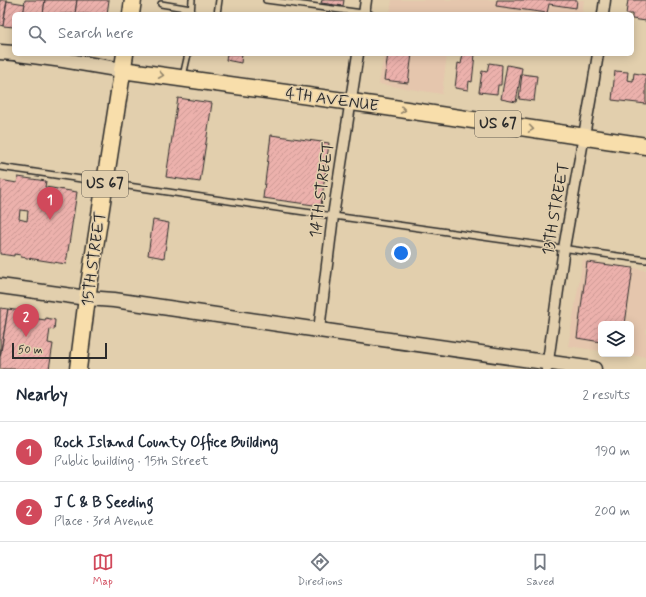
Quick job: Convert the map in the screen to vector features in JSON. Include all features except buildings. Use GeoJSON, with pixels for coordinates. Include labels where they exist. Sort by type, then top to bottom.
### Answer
{"type":"FeatureCollection","features":[{"type":"Feature","properties":{"kind":"main road"},"geometry":{"type":"LineString","coordinates":[[131,12],[133,0]]}},
{"type":"Feature","properties":{"kind":"main road","name":"15TH STREET"},"geometry":{"type":"LineString","coordinates":[[78,369],[87,298],[125,56]]}},
{"type":"Feature","properties":{"kind":"main road","name":"4TH AVENUE"},"geometry":{"type":"LineString","coordinates":[[122,70],[646,146]]}},
{"type":"Feature","properties":{"kind":"street"},"geometry":{"type":"LineString","coordinates":[[366,0],[366,12]]}},
{"type":"Feature","properties":{"kind":"street"},"geometry":{"type":"LineString","coordinates":[[603,12],[605,0]]}},
{"type":"Feature","properties":{"kind":"street"},"geometry":{"type":"LineString","coordinates":[[0,52],[12,54]]}},
{"type":"Feature","properties":{"kind":"street","name":"4TH AVENUE"},"geometry":{"type":"LineString","coordinates":[[33,56],[122,70]]}},
{"type":"Feature","properties":{"kind":"street","name":"14TH STREET"},"geometry":{"type":"LineString","coordinates":[[318,330],[333,216],[358,56]]}},
{"type":"Feature","properties":{"kind":"street","name":"13TH STREET"},"geometry":{"type":"LineString","coordinates":[[548,366],[564,248],[598,56]]}},
{"type":"Feature","properties":{"kind":"street"},"geometry":{"type":"LineString","coordinates":[[0,286],[87,298],[114,300],[548,366],[594,369]]}},
{"type":"Feature","properties":{"kind":"lane"},"geometry":{"type":"LineString","coordinates":[[161,4],[191,11],[192,0]]}},
{"type":"Feature","properties":{"kind":"lane"},"geometry":{"type":"LineString","coordinates":[[217,12],[219,0]]}},
{"type":"Feature","properties":{"kind":"lane"},"geometry":{"type":"LineString","coordinates":[[266,0],[352,12]]}},
{"type":"Feature","properties":{"kind":"lane"},"geometry":{"type":"LineString","coordinates":[[183,79],[188,56]]}},
{"type":"Feature","properties":{"kind":"lane"},"geometry":{"type":"LineString","coordinates":[[0,167],[646,260]]}},
{"type":"Feature","properties":{"kind":"shaded area"},"geometry":{"type":"Polygon","coordinates":[[[392,0],[584,0],[582,12],[390,12],[392,0]]]}},
{"type":"Feature","properties":{"kind":"shaded area"},"geometry":{"type":"Polygon","coordinates":[[[384,56],[447,56],[442,94],[379,84],[384,56]]]}},
{"type":"Feature","properties":{"kind":"shaded area"},"geometry":{"type":"Polygon","coordinates":[[[583,260],[646,270],[646,357],[634,355],[634,321],[598,321],[598,351],[568,346],[583,260]]]}},
{"type":"Feature","properties":{"kind":"place","name":"Rock Island County Office Building"},"geometry":{"type":"Point","coordinates":[50,220]}},
{"type":"Feature","properties":{"kind":"place","name":"J C & B Seeding"},"geometry":{"type":"Point","coordinates":[26,337]}}]}
